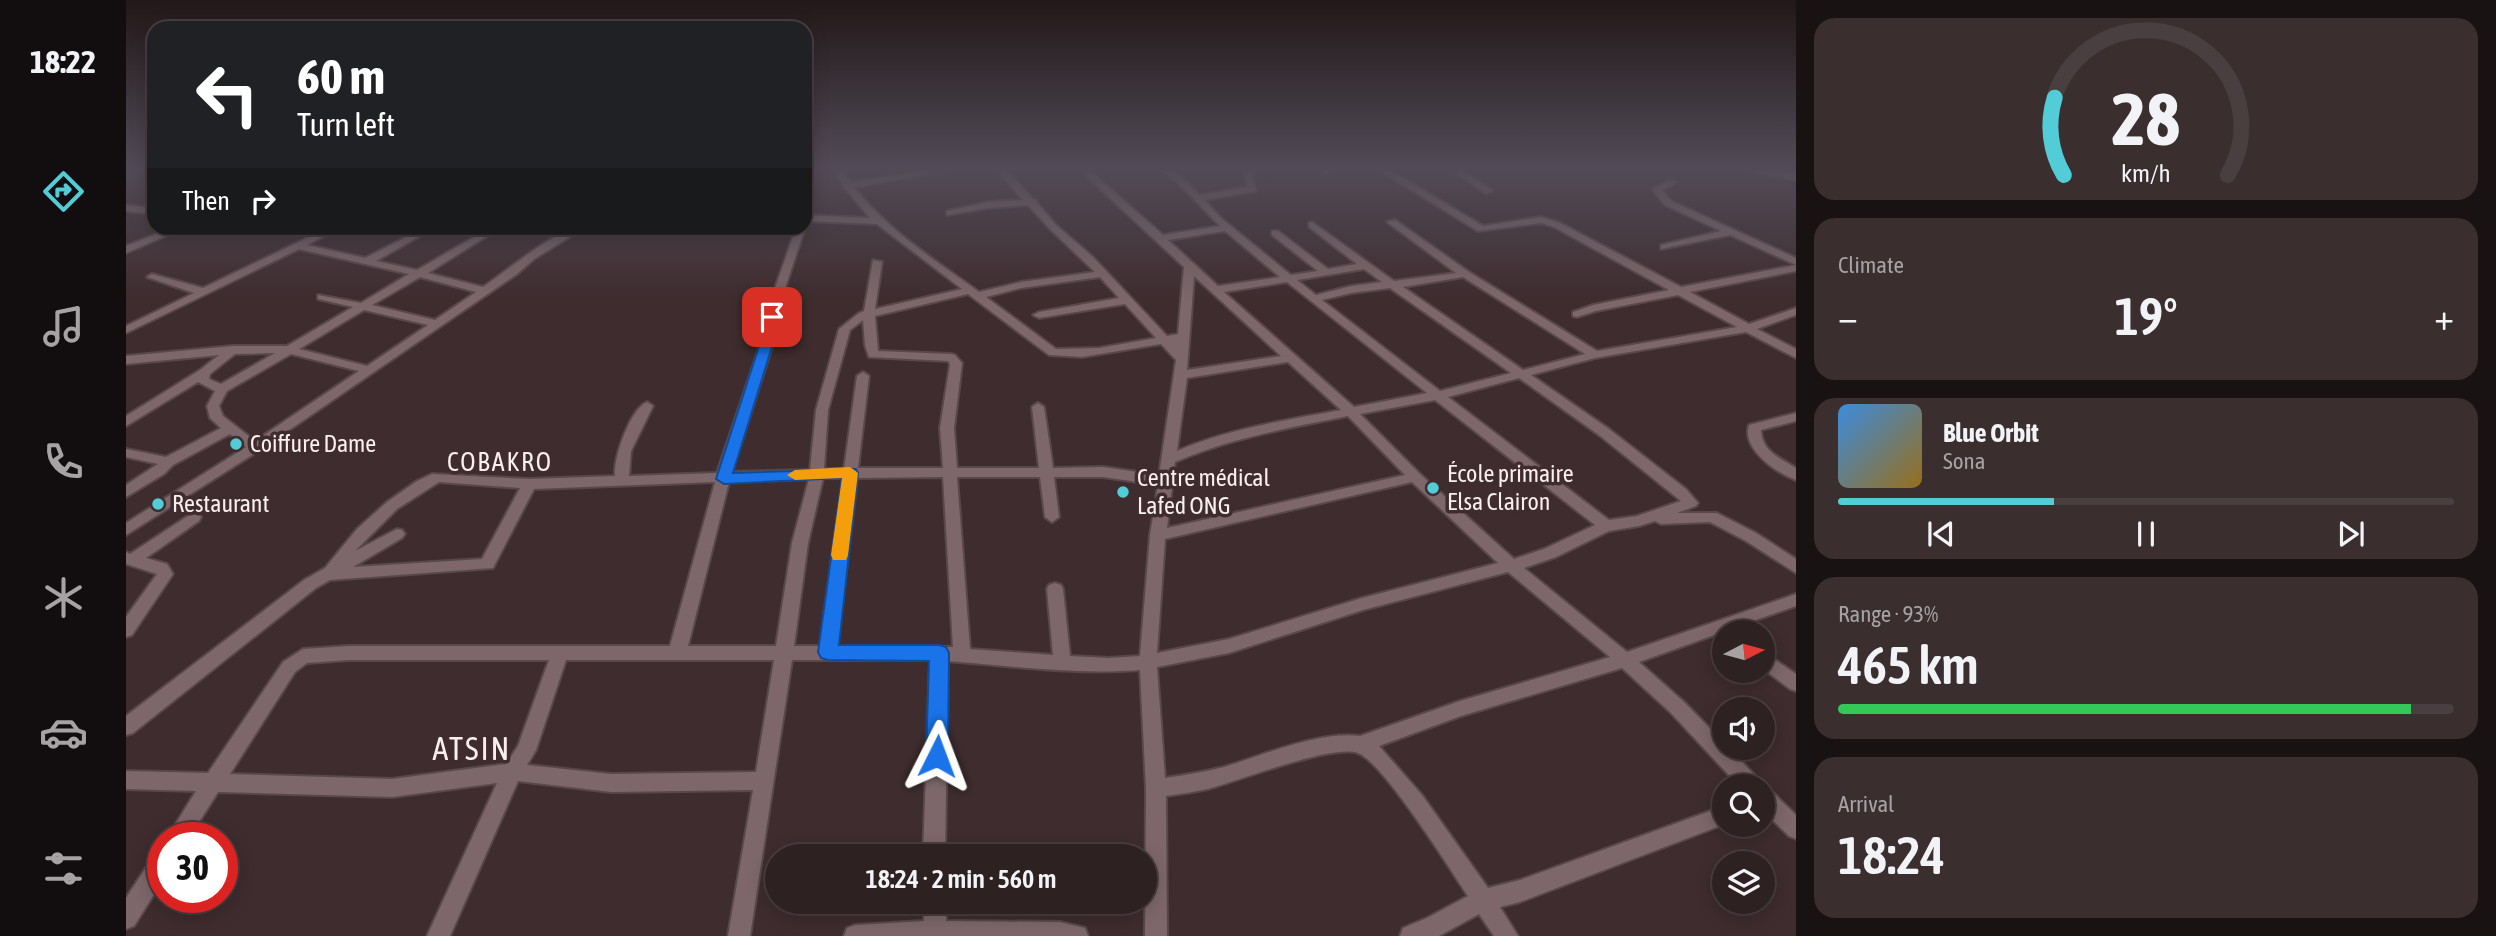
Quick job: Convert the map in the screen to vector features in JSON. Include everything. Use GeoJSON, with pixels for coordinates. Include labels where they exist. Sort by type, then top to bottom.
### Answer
{"type":"FeatureCollection","features":[{"type":"Feature","properties":{"kind":"street"},"geometry":{"type":"LineString","coordinates":[[870,213],[1044,347],[1062,354],[1182,337]]}},
{"type":"Feature","properties":{"kind":"street"},"geometry":{"type":"LineString","coordinates":[[950,214],[956,213]]}},
{"type":"Feature","properties":{"kind":"street"},"geometry":{"type":"LineString","coordinates":[[1041,213],[1128,300],[1182,359]]}},
{"type":"Feature","properties":{"kind":"street"},"geometry":{"type":"LineString","coordinates":[[1130,213],[1162,238],[1189,266],[1352,413],[1415,477],[1511,566],[1625,660],[1677,707],[1740,774]]}},
{"type":"Feature","properties":{"kind":"street"},"geometry":{"type":"LineString","coordinates":[[1212,213],[1227,228],[1314,299],[1606,526]]}},
{"type":"Feature","properties":{"kind":"street"},"geometry":{"type":"LineString","coordinates":[[1454,213],[1481,229],[1548,222],[1796,354]]}},
{"type":"Feature","properties":{"kind":"street"},"geometry":{"type":"LineString","coordinates":[[1689,213],[1796,262]]}},
{"type":"Feature","properties":{"kind":"street"},"geometry":{"type":"LineString","coordinates":[[812,218],[879,220]]}},
{"type":"Feature","properties":{"kind":"street"},"geometry":{"type":"LineString","coordinates":[[1392,222],[1465,274],[1595,355]]}},
{"type":"Feature","properties":{"kind":"street"},"geometry":{"type":"LineString","coordinates":[[1312,225],[1366,266],[1604,432],[1681,492],[1690,503],[1639,520]]}},
{"type":"Feature","properties":{"kind":"street"},"geometry":{"type":"LineString","coordinates":[[1162,238],[1227,228]]}},
{"type":"Feature","properties":{"kind":"street"},"geometry":{"type":"LineString","coordinates":[[1665,247],[1731,232]]}},
{"type":"Feature","properties":{"kind":"street"},"geometry":{"type":"LineString","coordinates":[[1275,233],[1326,272]]}},
{"type":"Feature","properties":{"kind":"street"},"geometry":{"type":"LineString","coordinates":[[126,250],[162,235]]}},
{"type":"Feature","properties":{"kind":"street"},"geometry":{"type":"LineString","coordinates":[[126,330],[320,235]]}},
{"type":"Feature","properties":{"kind":"street"},"geometry":{"type":"LineString","coordinates":[[368,261],[417,235]]}},
{"type":"Feature","properties":{"kind":"street"},"geometry":{"type":"LineString","coordinates":[[255,447],[217,418],[213,406],[222,389],[359,306],[421,274],[485,235]]}},
{"type":"Feature","properties":{"kind":"street"},"geometry":{"type":"LineString","coordinates":[[126,530],[255,447],[513,272],[530,257],[567,235]]}},
{"type":"Feature","properties":{"kind":"street"},"geometry":{"type":"LineString","coordinates":[[677,654],[724,479],[769,337],[776,297],[798,235]]}},
{"type":"Feature","properties":{"kind":"street"},"geometry":{"type":"LineString","coordinates":[[298,246],[484,291]]}},
{"type":"Feature","properties":{"kind":"street"},"geometry":{"type":"LineString","coordinates":[[877,262],[870,298],[872,313],[869,333],[873,354],[954,360],[947,428],[962,654]]}},
{"type":"Feature","properties":{"kind":"street"},"geometry":{"type":"LineString","coordinates":[[1156,936],[1156,789],[1148,662],[1158,535],[1181,375],[1189,266]]}},
{"type":"Feature","properties":{"kind":"street"},"geometry":{"type":"LineString","coordinates":[[1216,290],[1366,266]]}},
{"type":"Feature","properties":{"kind":"street"},"geometry":{"type":"LineString","coordinates":[[1577,314],[1593,308],[1796,268]]}},
{"type":"Feature","properties":{"kind":"street"},"geometry":{"type":"LineString","coordinates":[[739,936],[800,543],[817,474],[822,410],[845,329],[853,320],[872,313],[1029,284],[1102,274]]}},
{"type":"Feature","properties":{"kind":"street"},"geometry":{"type":"LineString","coordinates":[[1314,299],[1328,294],[1393,283],[1413,283],[1465,274]]}},
{"type":"Feature","properties":{"kind":"street"},"geometry":{"type":"LineString","coordinates":[[152,277],[204,292]]}},
{"type":"Feature","properties":{"kind":"street"},"geometry":{"type":"LineString","coordinates":[[322,297],[435,323]]}},
{"type":"Feature","properties":{"kind":"street"},"geometry":{"type":"LineString","coordinates":[[1038,316],[1128,300]]}},
{"type":"Feature","properties":{"kind":"street"},"geometry":{"type":"LineString","coordinates":[[1169,460],[1196,448],[1267,428],[1439,395],[1595,355],[1748,328],[1796,312]]}},
{"type":"Feature","properties":{"kind":"street"},"geometry":{"type":"LineString","coordinates":[[126,360],[233,350],[286,349],[369,370]]}},
{"type":"Feature","properties":{"kind":"street"},"geometry":{"type":"LineString","coordinates":[[126,422],[204,373],[233,350]]}},
{"type":"Feature","properties":{"kind":"street"},"geometry":{"type":"LineString","coordinates":[[1181,375],[1290,358]]}},
{"type":"Feature","properties":{"kind":"street"},"geometry":{"type":"LineString","coordinates":[[204,373],[204,381],[222,389]]}},
{"type":"Feature","properties":{"kind":"street"},"geometry":{"type":"LineString","coordinates":[[828,652],[863,376]]}},
{"type":"Feature","properties":{"kind":"street"},"geometry":{"type":"LineString","coordinates":[[622,479],[622,456],[646,406]]}},
{"type":"Feature","properties":{"kind":"street"},"geometry":{"type":"LineString","coordinates":[[1038,407],[1052,517]]}},
{"type":"Feature","properties":{"kind":"street"},"geometry":{"type":"LineString","coordinates":[[1796,417],[1754,428],[1755,443],[1766,455],[1796,475]]}},
{"type":"Feature","properties":{"kind":"street"},"geometry":{"type":"LineString","coordinates":[[126,492],[168,462],[231,428]]}},
{"type":"Feature","properties":{"kind":"street"},"geometry":{"type":"LineString","coordinates":[[126,453],[168,462]]}},
{"type":"Feature","properties":{"kind":"street"},"geometry":{"type":"LineString","coordinates":[[329,574],[346,548],[391,507],[427,481],[437,477],[529,484],[850,473],[1103,472],[1166,481]]}},
{"type":"Feature","properties":{"kind":"street"},"geometry":{"type":"LineString","coordinates":[[1158,535],[1415,477]]}},
{"type":"Feature","properties":{"kind":"street"},"geometry":{"type":"LineString","coordinates":[[329,574],[487,564],[529,484]]}},
{"type":"Feature","properties":{"kind":"street"},"geometry":{"type":"LineString","coordinates":[[129,559],[194,517]]}},
{"type":"Feature","properties":{"kind":"street"},"geometry":{"type":"LineString","coordinates":[[187,822],[289,667],[303,656],[349,653],[939,653],[1109,665],[1148,662],[1229,646],[1362,604],[1511,566],[1550,553],[1606,526],[1639,520],[1712,517],[1751,537],[1796,567]]}},
{"type":"Feature","properties":{"kind":"street"},"geometry":{"type":"LineString","coordinates":[[126,727],[310,584],[397,534]]}},
{"type":"Feature","properties":{"kind":"street"},"geometry":{"type":"LineString","coordinates":[[126,630],[165,573],[161,568],[129,559]]}},
{"type":"Feature","properties":{"kind":"street"},"geometry":{"type":"LineString","coordinates":[[1055,589],[1062,663]]}},
{"type":"Feature","properties":{"kind":"street"},"geometry":{"type":"LineString","coordinates":[[1746,620],[1796,600]]}},
{"type":"Feature","properties":{"kind":"street"},"geometry":{"type":"LineString","coordinates":[[1156,789],[1207,781],[1324,746],[1362,744],[1460,709],[1712,632]]}},
{"type":"Feature","properties":{"kind":"street"},"geometry":{"type":"LineString","coordinates":[[439,936],[512,772],[526,750],[560,653]]}},
{"type":"Feature","properties":{"kind":"street"},"geometry":{"type":"LineString","coordinates":[[934,844],[939,653]]}},
{"type":"Feature","properties":{"kind":"street"},"geometry":{"type":"LineString","coordinates":[[1775,668],[1796,684]]}},
{"type":"Feature","properties":{"kind":"street"},"geometry":{"type":"LineString","coordinates":[[1362,744],[1379,755],[1399,780],[1507,936]]}},
{"type":"Feature","properties":{"kind":"street"},"geometry":{"type":"LineString","coordinates":[[126,780],[392,788],[512,772],[611,783],[765,781]]}},
{"type":"Feature","properties":{"kind":"street"},"geometry":{"type":"LineString","coordinates":[[1775,809],[1796,829]]}},
{"type":"Feature","properties":{"kind":"street"},"geometry":{"type":"LineString","coordinates":[[1411,936],[1434,927],[1482,900],[1520,891],[1712,819]]}},
{"type":"Feature","properties":{"kind":"street"},"geometry":{"type":"LineString","coordinates":[[126,918],[147,885]]}},
{"type":"Feature","properties":{"kind":"street"},"geometry":{"type":"LineString","coordinates":[[935,914],[935,934]]}},
{"type":"Feature","properties":{"kind":"street"},"geometry":{"type":"LineString","coordinates":[[855,936],[1059,933],[1077,936]]}},
{"type":"Feature","properties":{"kind":"slow traffic"},"geometry":{"type":"LineString","coordinates":[[795,475],[850,473],[840,555]]}},
{"type":"Feature","properties":{"kind":"place","name":"Coiffure Dame"},"geometry":{"type":"Point","coordinates":[236,444]}},
{"type":"Feature","properties":{"kind":"place","name":"École primaire Elsa Clairon"},"geometry":{"type":"Point","coordinates":[1433,488]}},
{"type":"Feature","properties":{"kind":"place","name":"Centre médical Lafed ONG"},"geometry":{"type":"Point","coordinates":[1123,492]}},
{"type":"Feature","properties":{"kind":"place","name":"Restaurant"},"geometry":{"type":"Point","coordinates":[158,504]}},
{"type":"Feature","properties":{"kind":"district","name":"COBAKRO"},"geometry":{"type":"Point","coordinates":[500,462]}},
{"type":"Feature","properties":{"kind":"district","name":"ATSIN"},"geometry":{"type":"Point","coordinates":[472,749]}},
{"type":"Feature","properties":{"kind":"route"},"geometry":{"type":"LineString","coordinates":[[772,317],[769,337],[730,452],[724,479],[850,473],[828,652],[939,653],[937,756]]}}]}
